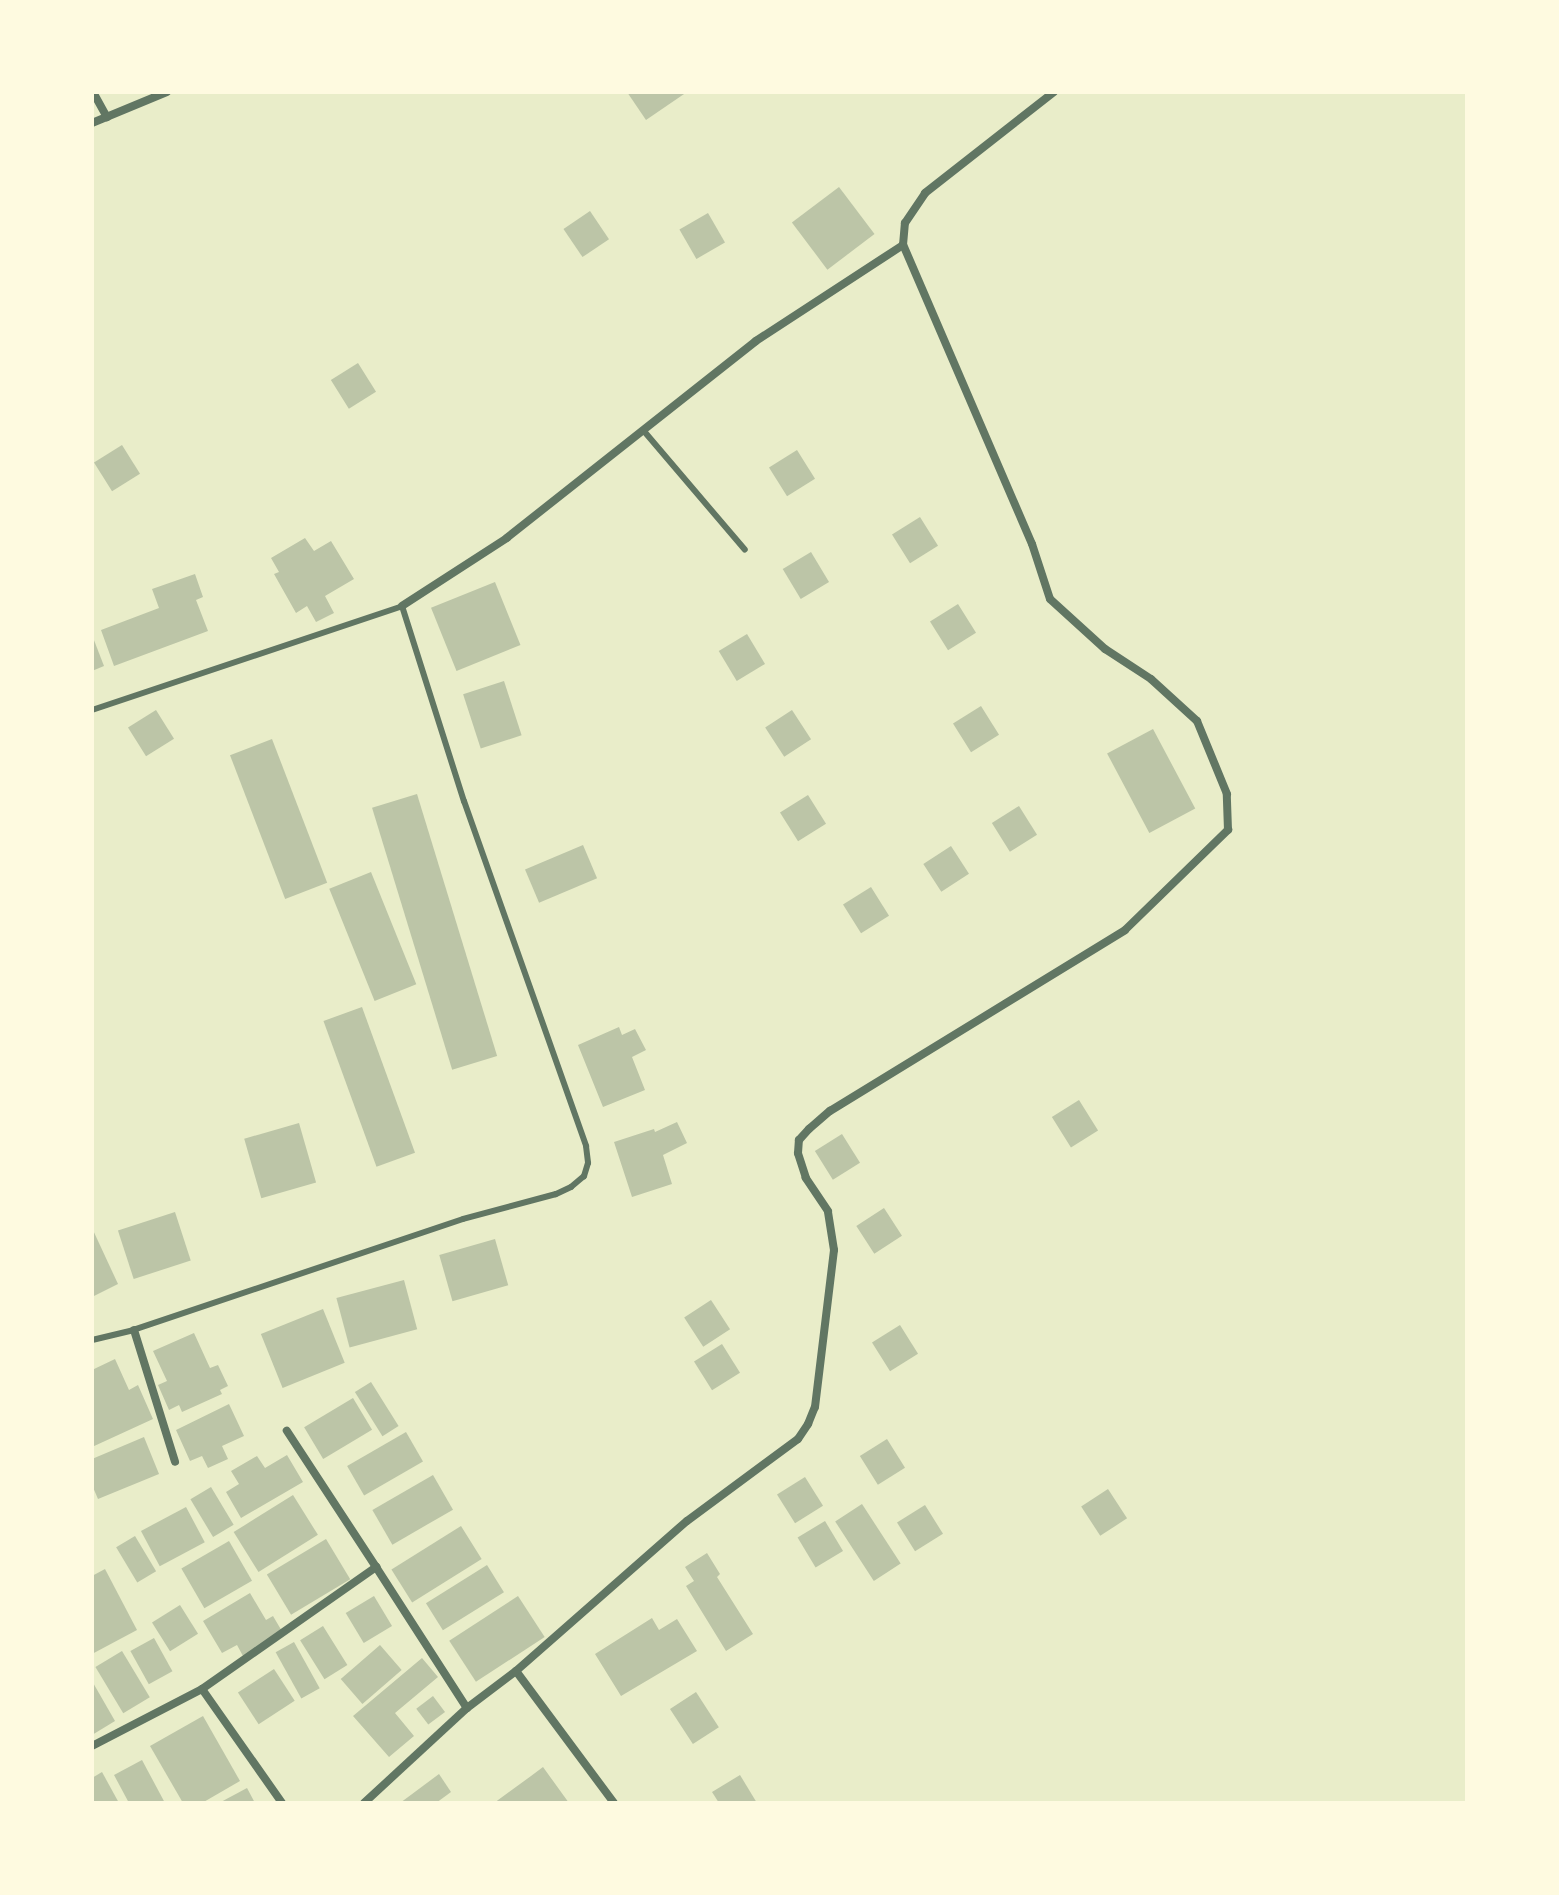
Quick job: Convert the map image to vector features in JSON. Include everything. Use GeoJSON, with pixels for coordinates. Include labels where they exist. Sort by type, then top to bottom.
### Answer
{"type":"FeatureCollection","features":[{"type":"Feature","properties":{"kind":"street"},"geometry":{"type":"LineString","coordinates":[[93,92],[107,117]]}},
{"type":"Feature","properties":{"kind":"street"},"geometry":{"type":"LineString","coordinates":[[92,123],[167,92]]}},
{"type":"Feature","properties":{"kind":"street"},"geometry":{"type":"LineString","coordinates":[[364,1803],[467,1708],[516,1671],[687,1521],[798,1439],[808,1424],[815,1407],[834,1232],[828,1211],[806,1178],[798,1153],[799,1140],[830,1111],[1125,930],[1228,830],[1227,794],[1197,721],[1151,679],[1105,649],[1050,599],[1026,530],[903,245],[905,223],[925,193],[1054,92]]}},
{"type":"Feature","properties":{"kind":"street"},"geometry":{"type":"LineString","coordinates":[[402,606],[507,538],[756,341],[903,245]]}},
{"type":"Feature","properties":{"kind":"street"},"geometry":{"type":"LineString","coordinates":[[134,1330],[175,1462]]}},
{"type":"Feature","properties":{"kind":"street"},"geometry":{"type":"LineString","coordinates":[[287,1431],[467,1708]]}},
{"type":"Feature","properties":{"kind":"street"},"geometry":{"type":"LineString","coordinates":[[92,1746],[202,1689],[317,1612],[376,1567]]}},
{"type":"Feature","properties":{"kind":"street"},"geometry":{"type":"LineString","coordinates":[[516,1671],[614,1803]]}},
{"type":"Feature","properties":{"kind":"street"},"geometry":{"type":"LineString","coordinates":[[202,1689],[282,1803]]}},
{"type":"Feature","properties":{"kind":"lane"},"geometry":{"type":"LineString","coordinates":[[643,430],[745,550]]}},
{"type":"Feature","properties":{"kind":"lane"},"geometry":{"type":"LineString","coordinates":[[92,710],[402,606],[464,801],[586,1146],[588,1163],[584,1176],[556,1194],[463,1219],[134,1330],[92,1340]]}},
{"type":"Feature","properties":{"kind":"building"},"geometry":{"type":"Polygon","coordinates":[[[627,92],[687,92],[646,120],[627,92]]]}},
{"type":"Feature","properties":{"kind":"building"},"geometry":{"type":"Polygon","coordinates":[[[839,187],[875,234],[827,270],[792,223],[839,187]]]}},
{"type":"Feature","properties":{"kind":"building"},"geometry":{"type":"Polygon","coordinates":[[[590,211],[609,239],[582,257],[563,229],[590,211]]]}},
{"type":"Feature","properties":{"kind":"building"},"geometry":{"type":"Polygon","coordinates":[[[708,213],[725,242],[696,259],[679,230],[708,213]]]}},
{"type":"Feature","properties":{"kind":"building"},"geometry":{"type":"Polygon","coordinates":[[[358,363],[376,392],[349,409],[331,380],[358,363]]]}},
{"type":"Feature","properties":{"kind":"building"},"geometry":{"type":"Polygon","coordinates":[[[122,445],[140,474],[112,491],[94,462],[122,445]]]}},
{"type":"Feature","properties":{"kind":"building"},"geometry":{"type":"Polygon","coordinates":[[[797,450],[815,479],[787,496],[769,467],[797,450]]]}},
{"type":"Feature","properties":{"kind":"building"},"geometry":{"type":"Polygon","coordinates":[[[920,517],[938,546],[910,563],[892,534],[920,517]]]}},
{"type":"Feature","properties":{"kind":"building"},"geometry":{"type":"Polygon","coordinates":[[[305,538],[314,551],[331,541],[354,579],[325,596],[334,613],[316,622],[307,606],[296,613],[274,574],[279,572],[271,558],[305,538]]]}},
{"type":"Feature","properties":{"kind":"building"},"geometry":{"type":"Polygon","coordinates":[[[811,552],[829,582],[801,599],[783,569],[811,552]]]}},
{"type":"Feature","properties":{"kind":"building"},"geometry":{"type":"Polygon","coordinates":[[[195,574],[203,597],[196,600],[208,631],[114,666],[101,630],[159,608],[152,589],[195,574]]]}},
{"type":"Feature","properties":{"kind":"building"},"geometry":{"type":"Polygon","coordinates":[[[495,582],[520,645],[456,671],[431,608],[495,582]]]}},
{"type":"Feature","properties":{"kind":"building"},"geometry":{"type":"Polygon","coordinates":[[[958,604],[976,633],[948,650],[930,621],[958,604]]]}},
{"type":"Feature","properties":{"kind":"building"},"geometry":{"type":"Polygon","coordinates":[[[747,634],[765,664],[737,681],[719,651],[747,634]]]}},
{"type":"Feature","properties":{"kind":"building"},"geometry":{"type":"Polygon","coordinates":[[[92,635],[104,666],[92,671],[92,635]]]}},
{"type":"Feature","properties":{"kind":"building"},"geometry":{"type":"Polygon","coordinates":[[[504,681],[522,735],[481,748],[463,694],[504,681]]]}},
{"type":"Feature","properties":{"kind":"building"},"geometry":{"type":"Polygon","coordinates":[[[981,706],[999,735],[971,752],[953,723],[981,706]]]}},
{"type":"Feature","properties":{"kind":"building"},"geometry":{"type":"Polygon","coordinates":[[[156,710],[174,739],[146,756],[128,727],[156,710]]]}},
{"type":"Feature","properties":{"kind":"building"},"geometry":{"type":"Polygon","coordinates":[[[792,710],[811,739],[784,757],[765,727],[792,710]]]}},
{"type":"Feature","properties":{"kind":"building"},"geometry":{"type":"Polygon","coordinates":[[[1153,729],[1195,808],[1149,833],[1107,753],[1153,729]]]}},
{"type":"Feature","properties":{"kind":"building"},"geometry":{"type":"Polygon","coordinates":[[[272,739],[327,883],[285,899],[230,755],[272,739]]]}},
{"type":"Feature","properties":{"kind":"building"},"geometry":{"type":"Polygon","coordinates":[[[417,794],[497,1056],[452,1070],[372,808],[417,794]]]}},
{"type":"Feature","properties":{"kind":"building"},"geometry":{"type":"Polygon","coordinates":[[[808,795],[826,824],[798,841],[780,812],[808,795]]]}},
{"type":"Feature","properties":{"kind":"building"},"geometry":{"type":"Polygon","coordinates":[[[1019,806],[1037,835],[1010,852],[992,823],[1019,806]]]}},
{"type":"Feature","properties":{"kind":"building"},"geometry":{"type":"Polygon","coordinates":[[[583,845],[597,878],[539,903],[525,870],[583,845]]]}},
{"type":"Feature","properties":{"kind":"building"},"geometry":{"type":"Polygon","coordinates":[[[951,846],[969,874],[941,892],[923,864],[951,846]]]}},
{"type":"Feature","properties":{"kind":"building"},"geometry":{"type":"Polygon","coordinates":[[[371,872],[416,984],[375,1001],[329,889],[371,872]]]}},
{"type":"Feature","properties":{"kind":"building"},"geometry":{"type":"Polygon","coordinates":[[[871,887],[889,916],[861,933],[843,904],[871,887]]]}},
{"type":"Feature","properties":{"kind":"building"},"geometry":{"type":"Polygon","coordinates":[[[362,1007],[415,1153],[376,1167],[323,1021],[362,1007]]]}},
{"type":"Feature","properties":{"kind":"building"},"geometry":{"type":"Polygon","coordinates":[[[619,1027],[622,1035],[635,1029],[646,1050],[632,1057],[645,1090],[603,1107],[578,1045],[619,1027]]]}},
{"type":"Feature","properties":{"kind":"building"},"geometry":{"type":"Polygon","coordinates":[[[1079,1100],[1098,1131],[1071,1147],[1052,1117],[1079,1100]]]}},
{"type":"Feature","properties":{"kind":"building"},"geometry":{"type":"Polygon","coordinates":[[[677,1122],[687,1143],[663,1155],[672,1184],[632,1197],[614,1142],[654,1129],[655,1132],[677,1122]]]}},
{"type":"Feature","properties":{"kind":"building"},"geometry":{"type":"Polygon","coordinates":[[[299,1123],[316,1183],[261,1198],[244,1139],[299,1123]]]}},
{"type":"Feature","properties":{"kind":"building"},"geometry":{"type":"Polygon","coordinates":[[[842,1134],[860,1163],[833,1180],[815,1151],[842,1134]]]}},
{"type":"Feature","properties":{"kind":"building"},"geometry":{"type":"Polygon","coordinates":[[[884,1208],[902,1236],[874,1254],[856,1226],[884,1208]]]}},
{"type":"Feature","properties":{"kind":"building"},"geometry":{"type":"Polygon","coordinates":[[[175,1212],[191,1261],[134,1279],[118,1231],[175,1212]]]}},
{"type":"Feature","properties":{"kind":"building"},"geometry":{"type":"Polygon","coordinates":[[[92,1228],[118,1284],[92,1297],[92,1228]]]}},
{"type":"Feature","properties":{"kind":"building"},"geometry":{"type":"Polygon","coordinates":[[[495,1239],[508,1285],[452,1301],[439,1255],[495,1239]]]}},
{"type":"Feature","properties":{"kind":"building"},"geometry":{"type":"Polygon","coordinates":[[[404,1280],[417,1329],[350,1347],[336,1298],[404,1280]]]}},
{"type":"Feature","properties":{"kind":"building"},"geometry":{"type":"Polygon","coordinates":[[[711,1300],[730,1329],[703,1347],[684,1317],[711,1300]]]}},
{"type":"Feature","properties":{"kind":"building"},"geometry":{"type":"Polygon","coordinates":[[[323,1309],[345,1363],[283,1388],[261,1334],[323,1309]]]}},
{"type":"Feature","properties":{"kind":"building"},"geometry":{"type":"Polygon","coordinates":[[[900,1325],[918,1354],[890,1371],[872,1342],[900,1325]]]}},
{"type":"Feature","properties":{"kind":"building"},"geometry":{"type":"Polygon","coordinates":[[[194,1333],[210,1368],[218,1365],[228,1386],[220,1390],[222,1394],[182,1412],[179,1405],[169,1410],[158,1385],[167,1381],[153,1351],[194,1333]]]}},
{"type":"Feature","properties":{"kind":"building"},"geometry":{"type":"Polygon","coordinates":[[[722,1344],[740,1373],[712,1390],[694,1361],[722,1344]]]}},
{"type":"Feature","properties":{"kind":"building"},"geometry":{"type":"Polygon","coordinates":[[[115,1359],[129,1390],[138,1385],[153,1419],[92,1447],[92,1370],[115,1359]]]}},
{"type":"Feature","properties":{"kind":"building"},"geometry":{"type":"Polygon","coordinates":[[[371,1382],[399,1426],[382,1436],[355,1392],[371,1382]]]}},
{"type":"Feature","properties":{"kind":"building"},"geometry":{"type":"Polygon","coordinates":[[[353,1398],[372,1430],[323,1459],[304,1427],[353,1398]]]}},
{"type":"Feature","properties":{"kind":"building"},"geometry":{"type":"Polygon","coordinates":[[[229,1404],[244,1436],[222,1446],[228,1459],[208,1468],[202,1456],[190,1461],[176,1430],[229,1404]]]}},
{"type":"Feature","properties":{"kind":"building"},"geometry":{"type":"Polygon","coordinates":[[[406,1432],[423,1461],[364,1495],[347,1466],[406,1432]]]}},
{"type":"Feature","properties":{"kind":"building"},"geometry":{"type":"Polygon","coordinates":[[[144,1437],[159,1474],[98,1499],[92,1485],[92,1459],[144,1437]]]}},
{"type":"Feature","properties":{"kind":"building"},"geometry":{"type":"Polygon","coordinates":[[[887,1439],[905,1468],[878,1485],[860,1456],[887,1439]]]}},
{"type":"Feature","properties":{"kind":"building"},"geometry":{"type":"Polygon","coordinates":[[[287,1455],[303,1482],[241,1518],[226,1492],[239,1484],[231,1471],[257,1456],[265,1468],[287,1455]]]}},
{"type":"Feature","properties":{"kind":"building"},"geometry":{"type":"Polygon","coordinates":[[[433,1475],[453,1510],[392,1545],[372,1510],[433,1475]]]}},
{"type":"Feature","properties":{"kind":"building"},"geometry":{"type":"Polygon","coordinates":[[[805,1477],[823,1506],[795,1523],[777,1494],[805,1477]]]}},
{"type":"Feature","properties":{"kind":"building"},"geometry":{"type":"Polygon","coordinates":[[[211,1487],[234,1525],[213,1537],[190,1499],[211,1487]]]}},
{"type":"Feature","properties":{"kind":"building"},"geometry":{"type":"Polygon","coordinates":[[[1108,1489],[1127,1518],[1100,1536],[1081,1506],[1108,1489]]]}},
{"type":"Feature","properties":{"kind":"building"},"geometry":{"type":"Polygon","coordinates":[[[293,1495],[318,1535],[259,1572],[234,1532],[293,1495]]]}},
{"type":"Feature","properties":{"kind":"building"},"geometry":{"type":"Polygon","coordinates":[[[862,1504],[901,1564],[874,1581],[835,1521],[862,1504]]]}},
{"type":"Feature","properties":{"kind":"building"},"geometry":{"type":"Polygon","coordinates":[[[925,1505],[943,1534],[915,1551],[897,1522],[925,1505]]]}},
{"type":"Feature","properties":{"kind":"building"},"geometry":{"type":"Polygon","coordinates":[[[186,1507],[205,1542],[160,1566],[141,1531],[186,1507]]]}},
{"type":"Feature","properties":{"kind":"building"},"geometry":{"type":"Polygon","coordinates":[[[825,1521],[843,1551],[816,1567],[798,1537],[825,1521]]]}},
{"type":"Feature","properties":{"kind":"building"},"geometry":{"type":"Polygon","coordinates":[[[461,1526],[482,1559],[412,1603],[391,1569],[461,1526]]]}},
{"type":"Feature","properties":{"kind":"building"},"geometry":{"type":"Polygon","coordinates":[[[135,1536],[156,1571],[137,1582],[116,1547],[135,1536]]]}},
{"type":"Feature","properties":{"kind":"building"},"geometry":{"type":"Polygon","coordinates":[[[326,1539],[350,1579],[291,1615],[267,1575],[326,1539]]]}},
{"type":"Feature","properties":{"kind":"building"},"geometry":{"type":"Polygon","coordinates":[[[229,1541],[252,1581],[204,1608],[181,1568],[229,1541]]]}},
{"type":"Feature","properties":{"kind":"building"},"geometry":{"type":"Polygon","coordinates":[[[707,1553],[720,1574],[717,1577],[753,1634],[726,1651],[686,1586],[694,1581],[685,1567],[707,1553]]]}},
{"type":"Feature","properties":{"kind":"building"},"geometry":{"type":"Polygon","coordinates":[[[487,1565],[504,1592],[443,1630],[426,1603],[487,1565]]]}},
{"type":"Feature","properties":{"kind":"building"},"geometry":{"type":"Polygon","coordinates":[[[105,1569],[137,1630],[92,1654],[92,1576],[105,1569]]]}},
{"type":"Feature","properties":{"kind":"building"},"geometry":{"type":"Polygon","coordinates":[[[250,1593],[266,1620],[273,1616],[283,1633],[243,1656],[237,1645],[222,1653],[203,1621],[250,1593]]]}},
{"type":"Feature","properties":{"kind":"building"},"geometry":{"type":"Polygon","coordinates":[[[374,1596],[392,1626],[364,1643],[346,1613],[374,1596]]]}},
{"type":"Feature","properties":{"kind":"building"},"geometry":{"type":"Polygon","coordinates":[[[518,1596],[545,1637],[476,1682],[449,1641],[518,1596]]]}},
{"type":"Feature","properties":{"kind":"building"},"geometry":{"type":"Polygon","coordinates":[[[180,1605],[198,1634],[170,1651],[152,1622],[180,1605]]]}},
{"type":"Feature","properties":{"kind":"building"},"geometry":{"type":"Polygon","coordinates":[[[652,1618],[659,1630],[677,1619],[697,1651],[621,1696],[595,1654],[652,1618]]]}},
{"type":"Feature","properties":{"kind":"building"},"geometry":{"type":"Polygon","coordinates":[[[323,1626],[347,1665],[324,1679],[300,1640],[323,1626]]]}},
{"type":"Feature","properties":{"kind":"building"},"geometry":{"type":"Polygon","coordinates":[[[154,1638],[172,1671],[149,1684],[130,1651],[154,1638]]]}},
{"type":"Feature","properties":{"kind":"building"},"geometry":{"type":"Polygon","coordinates":[[[294,1642],[320,1688],[301,1699],[276,1652],[294,1642]]]}},
{"type":"Feature","properties":{"kind":"building"},"geometry":{"type":"Polygon","coordinates":[[[380,1645],[402,1670],[362,1704],[341,1679],[380,1645]]]}},
{"type":"Feature","properties":{"kind":"building"},"geometry":{"type":"Polygon","coordinates":[[[122,1651],[150,1697],[123,1713],[95,1667],[122,1651]]]}},
{"type":"Feature","properties":{"kind":"building"},"geometry":{"type":"Polygon","coordinates":[[[422,1658],[438,1677],[395,1713],[414,1736],[389,1757],[353,1716],[422,1658]]]}},
{"type":"Feature","properties":{"kind":"building"},"geometry":{"type":"Polygon","coordinates":[[[274,1669],[295,1701],[259,1724],[238,1692],[274,1669]]]}},
{"type":"Feature","properties":{"kind":"building"},"geometry":{"type":"Polygon","coordinates":[[[92,1681],[115,1721],[92,1735],[92,1681]]]}},
{"type":"Feature","properties":{"kind":"building"},"geometry":{"type":"Polygon","coordinates":[[[696,1692],[719,1727],[693,1744],[670,1709],[696,1692]]]}},
{"type":"Feature","properties":{"kind":"building"},"geometry":{"type":"Polygon","coordinates":[[[433,1696],[445,1712],[428,1725],[416,1709],[433,1696]]]}},
{"type":"Feature","properties":{"kind":"building"},"geometry":{"type":"Polygon","coordinates":[[[203,1716],[240,1781],[202,1803],[183,1803],[150,1746],[203,1716]]]}},
{"type":"Feature","properties":{"kind":"building"},"geometry":{"type":"Polygon","coordinates":[[[142,1760],[165,1803],[129,1803],[114,1775],[142,1760]]]}},
{"type":"Feature","properties":{"kind":"building"},"geometry":{"type":"Polygon","coordinates":[[[543,1767],[569,1803],[494,1803],[531,1776],[543,1767]]]}},
{"type":"Feature","properties":{"kind":"building"},"geometry":{"type":"Polygon","coordinates":[[[102,1772],[119,1803],[92,1803],[92,1778],[102,1772]]]}},
{"type":"Feature","properties":{"kind":"building"},"geometry":{"type":"Polygon","coordinates":[[[439,1774],[451,1792],[436,1803],[400,1803],[439,1774]]]}},
{"type":"Feature","properties":{"kind":"building"},"geometry":{"type":"Polygon","coordinates":[[[740,1775],[757,1803],[719,1803],[712,1792],[740,1775]]]}},
{"type":"Feature","properties":{"kind":"building"},"geometry":{"type":"Polygon","coordinates":[[[247,1788],[255,1803],[219,1803],[247,1788]]]}}]}
